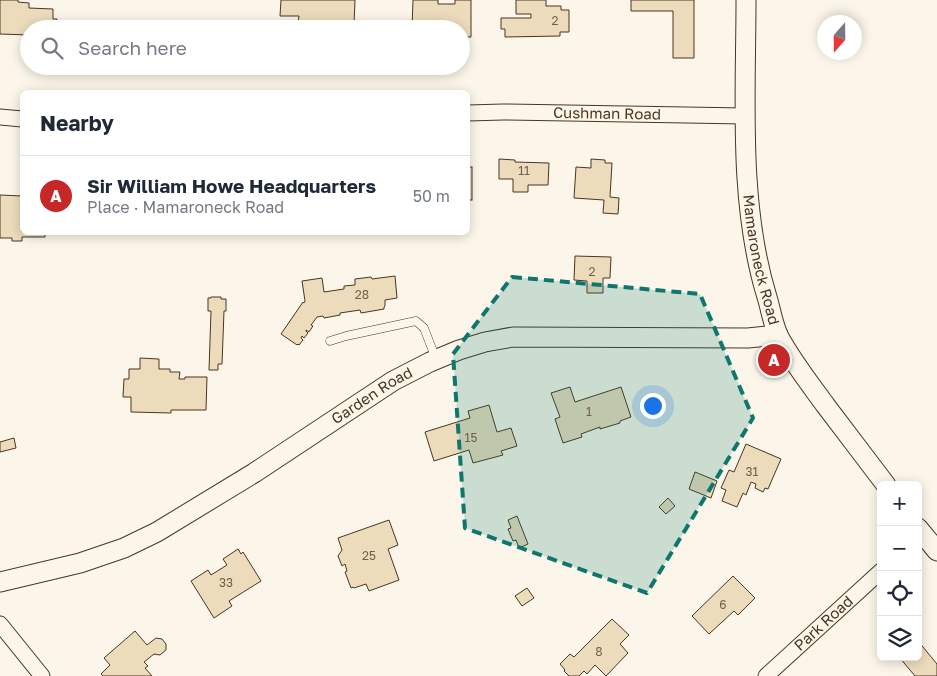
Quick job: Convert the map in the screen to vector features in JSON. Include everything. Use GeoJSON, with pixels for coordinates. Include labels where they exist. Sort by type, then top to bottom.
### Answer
{"type":"FeatureCollection","features":[{"type":"Feature","properties":{"kind":"street","name":"Mamaroneck Road"},"geometry":{"type":"LineString","coordinates":[[746,0],[745,116],[748,187],[758,265],[778,335],[816,392],[883,481]]}},
{"type":"Feature","properties":{"kind":"street","name":"Cushman Road"},"geometry":{"type":"LineString","coordinates":[[470,113],[745,116]]}},
{"type":"Feature","properties":{"kind":"street"},"geometry":{"type":"LineString","coordinates":[[0,117],[20,119]]}},
{"type":"Feature","properties":{"kind":"street","name":"Garden Road"},"geometry":{"type":"LineString","coordinates":[[0,582],[80,563],[124,548],[151,535],[254,473],[393,381],[436,359],[468,347],[513,337],[748,338],[778,335]]}},
{"type":"Feature","properties":{"kind":"street"},"geometry":{"type":"LineString","coordinates":[[922,535],[937,551]]}},
{"type":"Feature","properties":{"kind":"street","name":"Park Road"},"geometry":{"type":"LineString","coordinates":[[766,676],[877,575]]}},
{"type":"Feature","properties":{"kind":"street"},"geometry":{"type":"LineString","coordinates":[[0,624],[42,676]]}},
{"type":"Feature","properties":{"kind":"lane"},"geometry":{"type":"LineString","coordinates":[[330,341],[416,321],[424,328],[436,359]]}},
{"type":"Feature","properties":{"kind":"highlighted area"},"geometry":{"type":"Polygon","coordinates":[[[512,277],[700,294],[753,418],[647,593],[465,528],[453,354],[512,277]]]}},
{"type":"Feature","properties":{"kind":"building"},"geometry":{"type":"Polygon","coordinates":[[[0,0],[18,0],[18,2],[29,3],[29,8],[53,9],[53,19],[57,19],[20,20],[20,35],[0,34],[0,0]]]}},
{"type":"Feature","properties":{"kind":"building"},"geometry":{"type":"Polygon","coordinates":[[[281,0],[355,0],[354,20],[298,20],[299,16],[280,16],[281,0]]]}},
{"type":"Feature","properties":{"kind":"building"},"geometry":{"type":"Polygon","coordinates":[[[413,0],[438,0],[438,4],[455,4],[455,0],[471,0],[471,37],[470,20],[412,20],[413,0]]]}},
{"type":"Feature","properties":{"kind":"building"},"geometry":{"type":"Polygon","coordinates":[[[516,0],[546,0],[546,6],[561,6],[561,10],[569,10],[569,32],[560,32],[560,36],[505,37],[505,29],[501,29],[501,18],[531,18],[531,14],[516,14],[516,0]]]}},
{"type":"Feature","properties":{"kind":"building"},"geometry":{"type":"Polygon","coordinates":[[[631,0],[694,0],[694,58],[673,58],[673,11],[631,11],[631,0]]]}},
{"type":"Feature","properties":{"kind":"building"},"geometry":{"type":"Polygon","coordinates":[[[499,159],[515,160],[515,162],[549,163],[548,185],[528,185],[528,192],[513,192],[513,179],[499,179],[499,159]]]}},
{"type":"Feature","properties":{"kind":"building"},"geometry":{"type":"Polygon","coordinates":[[[591,159],[605,160],[605,163],[612,163],[610,197],[619,198],[618,214],[603,213],[604,200],[574,198],[576,167],[591,168],[591,159]]]}},
{"type":"Feature","properties":{"kind":"building"},"geometry":{"type":"Polygon","coordinates":[[[470,167],[472,167],[472,200],[470,200],[470,167]]]}},
{"type":"Feature","properties":{"kind":"building"},"geometry":{"type":"Polygon","coordinates":[[[0,195],[20,196],[20,235],[45,235],[45,237],[22,237],[22,241],[12,241],[12,238],[0,238],[0,195]]]}},
{"type":"Feature","properties":{"kind":"building"},"geometry":{"type":"Polygon","coordinates":[[[575,256],[611,257],[610,278],[603,278],[603,293],[587,293],[587,281],[574,280],[575,256]]]}},
{"type":"Feature","properties":{"kind":"building"},"geometry":{"type":"Polygon","coordinates":[[[395,276],[397,298],[385,300],[384,309],[361,313],[360,310],[324,318],[323,316],[317,317],[311,325],[313,326],[309,332],[306,330],[308,333],[304,338],[302,336],[303,340],[299,345],[281,334],[305,301],[302,281],[322,278],[324,292],[355,285],[355,279],[395,276]]]}},
{"type":"Feature","properties":{"kind":"building"},"geometry":{"type":"Polygon","coordinates":[[[208,298],[226,299],[222,364],[218,364],[218,370],[209,370],[211,311],[208,311],[208,298]]]}},
{"type":"Feature","properties":{"kind":"building"},"geometry":{"type":"Polygon","coordinates":[[[140,358],[159,359],[159,369],[170,369],[170,372],[180,372],[179,379],[185,379],[185,377],[207,377],[206,410],[171,410],[171,413],[131,412],[131,397],[123,397],[124,379],[129,379],[129,369],[140,369],[140,358]]]}},
{"type":"Feature","properties":{"kind":"building"},"geometry":{"type":"Polygon","coordinates":[[[570,387],[575,402],[621,387],[631,417],[620,421],[620,423],[600,429],[600,427],[581,434],[582,437],[563,443],[555,419],[560,417],[551,393],[570,387]]]}},
{"type":"Feature","properties":{"kind":"building"},"geometry":{"type":"Polygon","coordinates":[[[489,405],[497,432],[511,428],[517,446],[501,451],[503,455],[473,463],[469,450],[434,461],[425,432],[470,418],[468,411],[489,405]]]}},
{"type":"Feature","properties":{"kind":"building"},"geometry":{"type":"Polygon","coordinates":[[[14,438],[16,448],[0,452],[0,442],[14,438]]]}},
{"type":"Feature","properties":{"kind":"building"},"geometry":{"type":"Polygon","coordinates":[[[746,444],[781,459],[768,489],[765,488],[763,492],[755,488],[756,484],[751,482],[746,495],[743,493],[737,507],[722,501],[726,490],[721,488],[729,470],[734,472],[746,444]]]}},
{"type":"Feature","properties":{"kind":"building"},"geometry":{"type":"Polygon","coordinates":[[[695,472],[717,481],[711,498],[689,489],[695,472]]]}},
{"type":"Feature","properties":{"kind":"building"},"geometry":{"type":"Polygon","coordinates":[[[668,498],[675,506],[666,514],[659,507],[668,498]]]}},
{"type":"Feature","properties":{"kind":"building"},"geometry":{"type":"Polygon","coordinates":[[[517,516],[528,544],[519,548],[516,540],[513,541],[508,529],[511,528],[508,520],[517,516]]]}},
{"type":"Feature","properties":{"kind":"building"},"geometry":{"type":"Polygon","coordinates":[[[389,520],[398,545],[388,549],[399,580],[369,591],[366,584],[351,588],[345,572],[347,571],[345,564],[342,566],[338,556],[342,550],[338,538],[389,520]]]}},
{"type":"Feature","properties":{"kind":"building"},"geometry":{"type":"Polygon","coordinates":[[[238,549],[241,554],[243,552],[261,581],[229,601],[232,606],[214,618],[191,581],[208,570],[211,575],[227,565],[223,559],[238,549]]]}},
{"type":"Feature","properties":{"kind":"building"},"geometry":{"type":"Polygon","coordinates":[[[733,576],[755,598],[738,615],[734,611],[709,634],[692,616],[733,576]]]}},
{"type":"Feature","properties":{"kind":"building"},"geometry":{"type":"Polygon","coordinates":[[[527,588],[534,598],[522,606],[515,596],[527,588]]]}},
{"type":"Feature","properties":{"kind":"building"},"geometry":{"type":"Polygon","coordinates":[[[612,619],[629,635],[620,644],[628,653],[606,676],[595,665],[587,674],[584,671],[579,676],[569,676],[560,664],[570,654],[574,657],[612,619]]]}},
{"type":"Feature","properties":{"kind":"building"},"geometry":{"type":"Polygon","coordinates":[[[135,631],[147,645],[156,638],[162,639],[166,644],[166,650],[160,655],[154,654],[144,662],[148,666],[145,668],[152,676],[103,676],[101,674],[110,665],[104,658],[135,631]]]}},
{"type":"Feature","properties":{"kind":"building"},"geometry":{"type":"Polygon","coordinates":[[[922,646],[937,664],[937,676],[915,676],[902,661],[922,661],[922,646]]]}},
{"type":"Feature","properties":{"kind":"place","name":"Sir William Howe Headquarters"},"geometry":{"type":"Point","coordinates":[774,360]}}]}
